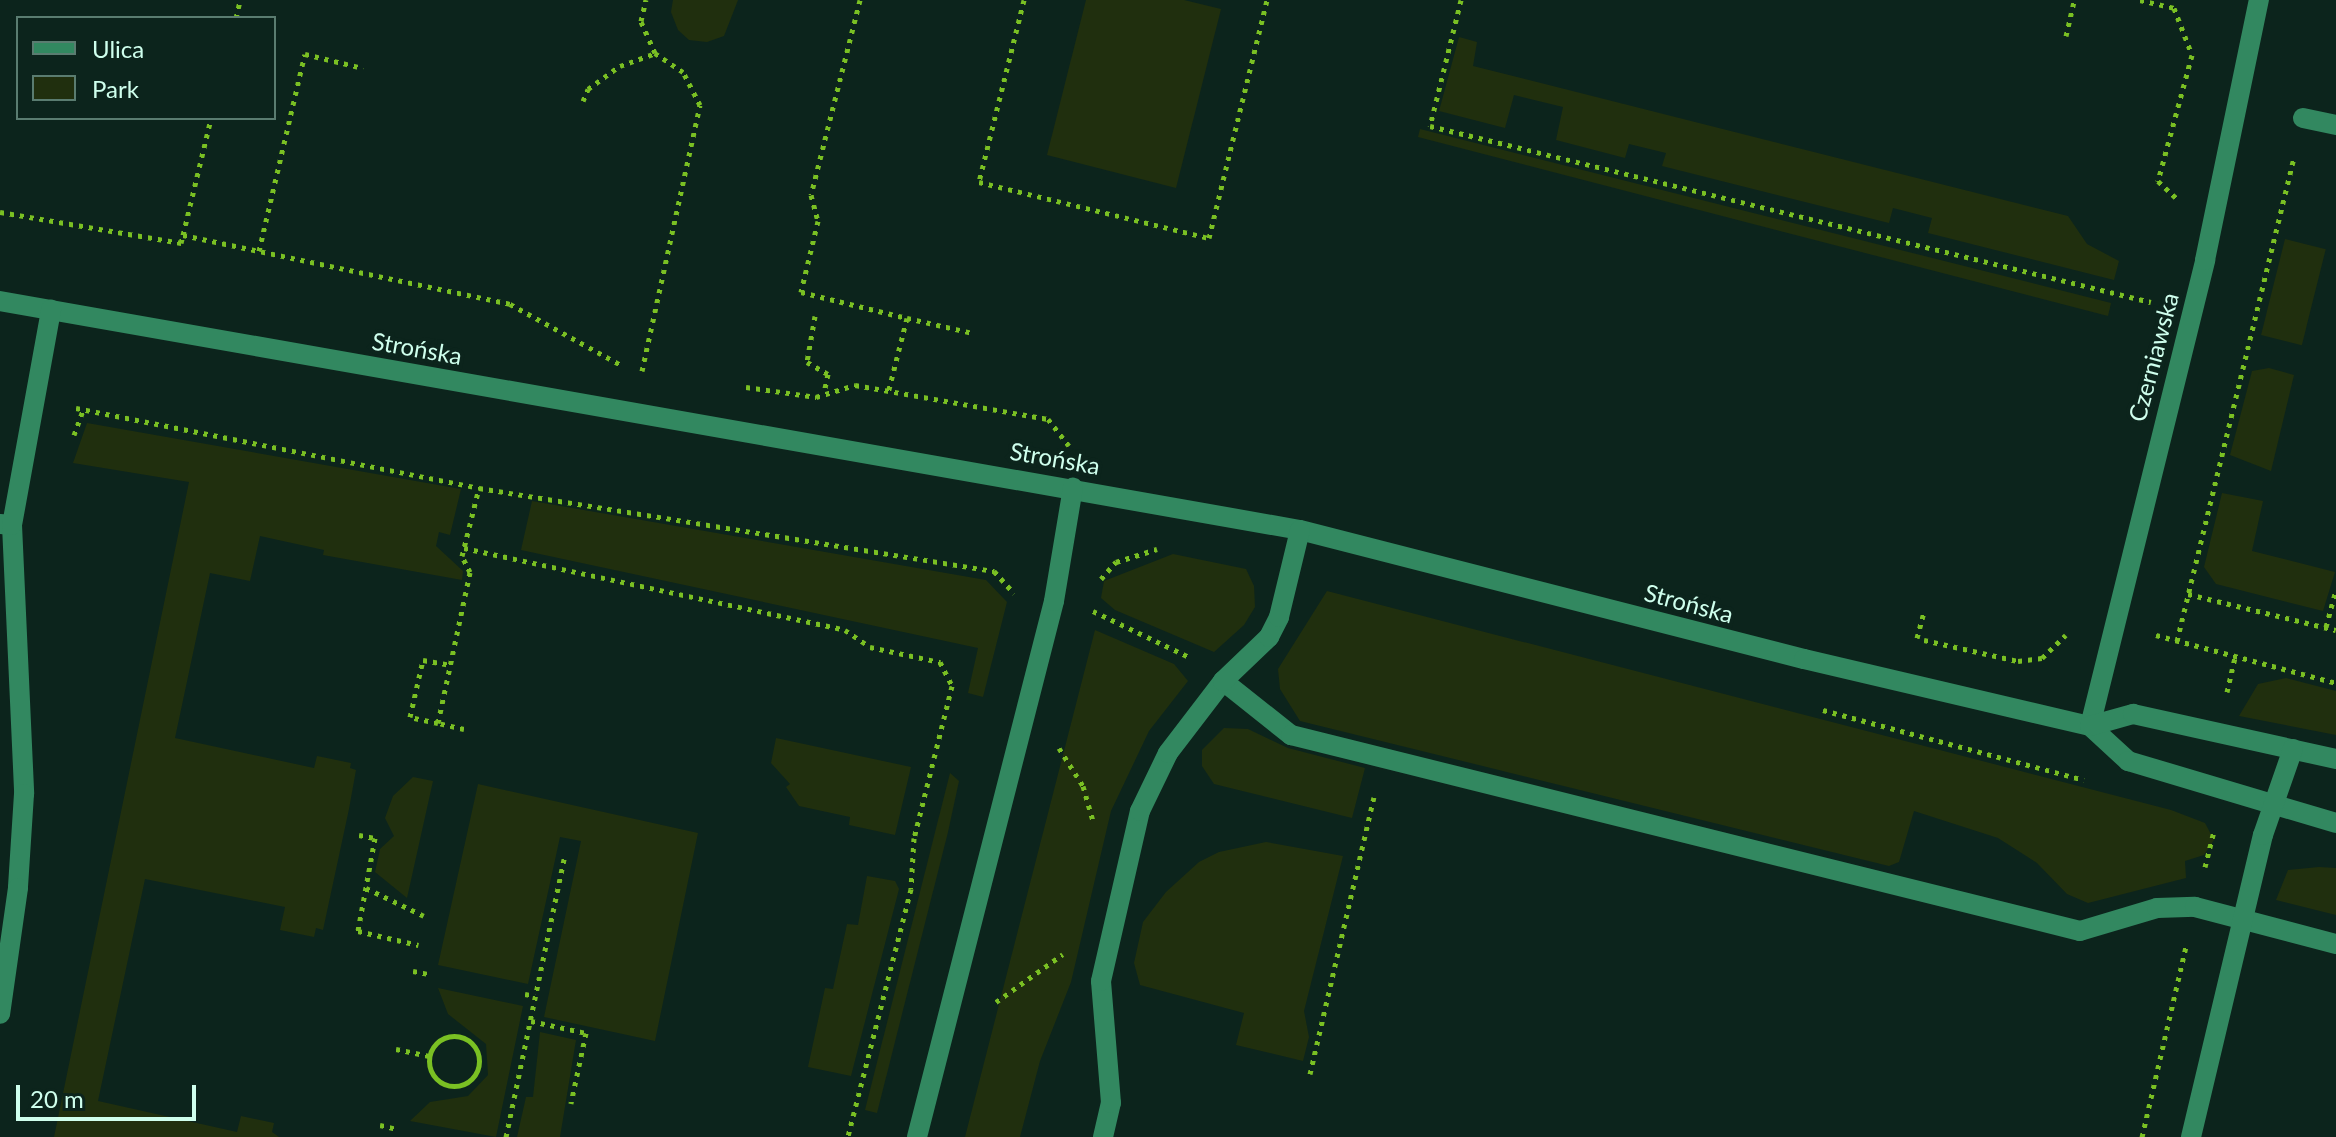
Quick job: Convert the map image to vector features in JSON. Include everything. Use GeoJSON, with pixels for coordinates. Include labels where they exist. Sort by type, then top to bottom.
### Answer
{"type":"FeatureCollection","features":[{"type":"Feature","properties":{"kind":"street","name":"Czerniawska"},"geometry":{"type":"LineString","coordinates":[[2090,726],[2205,260],[2259,0]]}},
{"type":"Feature","properties":{"kind":"street"},"geometry":{"type":"LineString","coordinates":[[2303,118],[2336,125]]}},
{"type":"Feature","properties":{"kind":"street","name":"Strońska"},"geometry":{"type":"LineString","coordinates":[[0,301],[1300,530],[1804,659],[2090,726],[2133,714],[2336,759]]}},
{"type":"Feature","properties":{"kind":"street"},"geometry":{"type":"LineString","coordinates":[[0,1014],[18,888],[24,794],[6,524],[51,310]]}},
{"type":"Feature","properties":{"kind":"street"},"geometry":{"type":"LineString","coordinates":[[917,1137],[1054,601],[1073,488]]}},
{"type":"Feature","properties":{"kind":"street"},"geometry":{"type":"LineString","coordinates":[[1103,1137],[1111,1103],[1101,981],[1151,782],[1223,681],[1269,637],[1279,617],[1300,530]]}},
{"type":"Feature","properties":{"kind":"street"},"geometry":{"type":"LineString","coordinates":[[1223,681],[1291,735],[2080,931],[2157,908],[2195,907],[2243,917],[2336,944]]}},
{"type":"Feature","properties":{"kind":"street","name":"Strońska"},"geometry":{"type":"LineString","coordinates":[[2090,726],[2128,761],[2336,823]]}},
{"type":"Feature","properties":{"kind":"street"},"geometry":{"type":"LineString","coordinates":[[2191,1137],[2243,917],[2273,804],[2293,749]]}},
{"type":"Feature","properties":{"kind":"path"},"geometry":{"type":"LineString","coordinates":[[183,235],[510,304],[629,369],[642,371],[700,105],[683,72],[655,53],[641,21],[646,0]]}},
{"type":"Feature","properties":{"kind":"path"},"geometry":{"type":"LineString","coordinates":[[860,0],[811,195],[818,221],[801,292],[973,333]]}},
{"type":"Feature","properties":{"kind":"path"},"geometry":{"type":"LineString","coordinates":[[1024,0],[979,182],[1209,238],[1267,0]]}},
{"type":"Feature","properties":{"kind":"path"},"geometry":{"type":"LineString","coordinates":[[1461,0],[1430,126],[2157,303],[2160,290]]}},
{"type":"Feature","properties":{"kind":"path"},"geometry":{"type":"LineString","coordinates":[[2066,36],[2074,0]]}},
{"type":"Feature","properties":{"kind":"path"},"geometry":{"type":"LineString","coordinates":[[2140,0],[2174,8],[2192,55],[2158,181],[2183,205]]}},
{"type":"Feature","properties":{"kind":"path"},"geometry":{"type":"LineString","coordinates":[[583,101],[588,89],[620,66],[655,53]]}},
{"type":"Feature","properties":{"kind":"path"},"geometry":{"type":"LineString","coordinates":[[259,251],[305,54],[363,68]]}},
{"type":"Feature","properties":{"kind":"path"},"geometry":{"type":"LineString","coordinates":[[0,212],[181,243],[211,120]]}},
{"type":"Feature","properties":{"kind":"path"},"geometry":{"type":"LineString","coordinates":[[2177,641],[2296,147]]}},
{"type":"Feature","properties":{"kind":"path"},"geometry":{"type":"LineString","coordinates":[[815,316],[807,362],[828,374],[824,394]]}},
{"type":"Feature","properties":{"kind":"path"},"geometry":{"type":"LineString","coordinates":[[738,388],[824,394],[855,385],[888,393],[907,318]]}},
{"type":"Feature","properties":{"kind":"path"},"geometry":{"type":"LineString","coordinates":[[34,400],[479,488],[994,571],[1016,595],[1088,609],[1196,660],[1223,681]]}},
{"type":"Feature","properties":{"kind":"path"},"geometry":{"type":"LineString","coordinates":[[438,723],[470,572],[464,548],[479,488]]}},
{"type":"Feature","properties":{"kind":"path"},"geometry":{"type":"LineString","coordinates":[[464,548],[845,630],[870,647],[940,662],[952,686],[914,838],[911,889],[848,1137]]}},
{"type":"Feature","properties":{"kind":"path"},"geometry":{"type":"LineString","coordinates":[[2326,627],[2336,590]]}},
{"type":"Feature","properties":{"kind":"path"},"geometry":{"type":"LineString","coordinates":[[2188,594],[2336,630]]}},
{"type":"Feature","properties":{"kind":"path"},"geometry":{"type":"LineString","coordinates":[[1917,638],[1924,611]]}},
{"type":"Feature","properties":{"kind":"path"},"geometry":{"type":"LineString","coordinates":[[2151,634],[2336,683]]}},
{"type":"Feature","properties":{"kind":"path"},"geometry":{"type":"LineString","coordinates":[[2225,699],[2235,658]]}},
{"type":"Feature","properties":{"kind":"path"},"geometry":{"type":"LineString","coordinates":[[450,665],[423,660],[410,717],[464,729]]}},
{"type":"Feature","properties":{"kind":"path"},"geometry":{"type":"LineString","coordinates":[[1056,744],[1083,786],[1101,846],[1125,876]]}},
{"type":"Feature","properties":{"kind":"path"},"geometry":{"type":"LineString","coordinates":[[1310,1074],[1383,757]]}},
{"type":"Feature","properties":{"kind":"path"},"geometry":{"type":"LineString","coordinates":[[2142,1137],[2217,820]]}},
{"type":"Feature","properties":{"kind":"path"},"geometry":{"type":"LineString","coordinates":[[359,835],[375,838],[358,931],[418,945]]}},
{"type":"Feature","properties":{"kind":"path"},"geometry":{"type":"LineString","coordinates":[[506,1137],[565,855]]}},
{"type":"Feature","properties":{"kind":"path"},"geometry":{"type":"LineString","coordinates":[[366,888],[424,916]]}},
{"type":"Feature","properties":{"kind":"path"},"geometry":{"type":"LineString","coordinates":[[992,1005],[1078,944],[1110,941]]}},
{"type":"Feature","properties":{"kind":"path"},"geometry":{"type":"LineString","coordinates":[[413,971],[428,974]]}},
{"type":"Feature","properties":{"kind":"path"},"geometry":{"type":"LineString","coordinates":[[525,994],[535,996]]}},
{"type":"Feature","properties":{"kind":"path"},"geometry":{"type":"LineString","coordinates":[[531,1021],[586,1033],[571,1103]]}},
{"type":"Feature","properties":{"kind":"path"},"geometry":{"type":"LineString","coordinates":[[462,1037],[476,1050],[479,1064],[468,1081],[450,1085],[433,1076],[429,1056],[443,1038],[462,1037]]}},
{"type":"Feature","properties":{"kind":"path"},"geometry":{"type":"LineString","coordinates":[[396,1049],[429,1056]]}},
{"type":"Feature","properties":{"kind":"path"},"geometry":{"type":"LineString","coordinates":[[380,1125],[397,1129]]}},
{"type":"Feature","properties":{"kind":"green space"},"geometry":{"type":"Polygon","coordinates":[[[673,0],[738,0],[724,36],[707,42],[689,40],[678,30],[671,12],[673,0]]]}},
{"type":"Feature","properties":{"kind":"green space"},"geometry":{"type":"Polygon","coordinates":[[[1086,0],[1184,0],[1221,9],[1176,188],[1047,155],[1086,0]]]}},
{"type":"Feature","properties":{"kind":"green space"},"geometry":{"type":"Polygon","coordinates":[[[1459,37],[1477,42],[1473,66],[2068,216],[2087,244],[2119,261],[2114,280],[1928,233],[1932,218],[1893,208],[1889,223],[1662,166],[1666,153],[1629,144],[1625,158],[1556,140],[1563,107],[1514,95],[1505,128],[1439,111],[1459,37]]]}},
{"type":"Feature","properties":{"kind":"green space"},"geometry":{"type":"Polygon","coordinates":[[[1420,129],[2111,303],[2108,316],[1418,137],[1420,129]]]}},
{"type":"Feature","properties":{"kind":"green space"},"geometry":{"type":"Polygon","coordinates":[[[2285,239],[2326,249],[2302,345],[2261,335],[2285,239]]]}},
{"type":"Feature","properties":{"kind":"green space"},"geometry":{"type":"Polygon","coordinates":[[[2269,368],[2294,375],[2271,471],[2230,455],[2252,371],[2269,368]]]}},
{"type":"Feature","properties":{"kind":"green space"},"geometry":{"type":"Polygon","coordinates":[[[87,423],[461,489],[450,535],[439,532],[436,546],[463,571],[462,580],[323,555],[324,550],[260,536],[250,581],[210,573],[175,738],[314,768],[317,756],[351,763],[350,768],[356,770],[349,809],[323,930],[316,928],[314,937],[280,930],[285,907],[145,879],[98,1101],[237,1132],[241,1116],[274,1123],[272,1132],[279,1137],[54,1137],[189,482],[73,463],[87,423]]]}},
{"type":"Feature","properties":{"kind":"green space"},"geometry":{"type":"Polygon","coordinates":[[[2222,493],[2263,501],[2252,551],[2335,572],[2323,611],[2216,584],[2204,567],[2222,493]]]}},
{"type":"Feature","properties":{"kind":"green space"},"geometry":{"type":"Polygon","coordinates":[[[532,501],[986,580],[1007,602],[983,697],[968,693],[978,648],[521,550],[532,501]]]}},
{"type":"Feature","properties":{"kind":"green space"},"geometry":{"type":"Polygon","coordinates":[[[1173,554],[1246,569],[1254,586],[1255,607],[1244,625],[1214,652],[1115,610],[1101,598],[1104,581],[1173,554]]]}},
{"type":"Feature","properties":{"kind":"green space"},"geometry":{"type":"Polygon","coordinates":[[[1327,591],[2171,810],[2205,823],[2214,840],[2204,855],[2185,861],[2186,878],[2088,903],[2067,894],[2037,863],[1998,838],[1914,811],[1899,862],[1889,866],[1300,721],[1280,689],[1278,669],[1327,591]]]}},
{"type":"Feature","properties":{"kind":"green space"},"geometry":{"type":"Polygon","coordinates":[[[1095,630],[1174,664],[1188,681],[1149,731],[1111,811],[1071,982],[1040,1061],[1020,1137],[965,1137],[1095,630]]]}},
{"type":"Feature","properties":{"kind":"green space"},"geometry":{"type":"Polygon","coordinates":[[[2286,678],[2336,691],[2336,735],[2239,716],[2258,684],[2286,678]]]}},
{"type":"Feature","properties":{"kind":"green space"},"geometry":{"type":"Polygon","coordinates":[[[1224,728],[1248,729],[1288,748],[1365,768],[1352,818],[1214,784],[1202,766],[1202,750],[1224,728]]]}},
{"type":"Feature","properties":{"kind":"green space"},"geometry":{"type":"Polygon","coordinates":[[[776,738],[911,767],[895,835],[849,825],[850,817],[799,806],[786,787],[790,784],[771,763],[776,738]]]}},
{"type":"Feature","properties":{"kind":"green space"},"geometry":{"type":"Polygon","coordinates":[[[950,773],[959,781],[877,1113],[865,1110],[950,773]]]}},
{"type":"Feature","properties":{"kind":"green space"},"geometry":{"type":"Polygon","coordinates":[[[413,777],[433,781],[407,898],[375,872],[380,849],[394,836],[385,818],[393,796],[413,777]]]}},
{"type":"Feature","properties":{"kind":"green space"},"geometry":{"type":"Polygon","coordinates":[[[478,784],[698,833],[655,1041],[544,1017],[581,841],[560,837],[528,984],[438,965],[478,784]]]}},
{"type":"Feature","properties":{"kind":"green space"},"geometry":{"type":"Polygon","coordinates":[[[1266,842],[1343,856],[1304,1011],[1309,1037],[1303,1061],[1236,1045],[1244,1013],[1140,985],[1134,963],[1143,922],[1166,892],[1199,862],[1219,852],[1266,842]]]}},
{"type":"Feature","properties":{"kind":"green space"},"geometry":{"type":"Polygon","coordinates":[[[2336,868],[2336,915],[2276,900],[2288,870],[2336,868]]]}},
{"type":"Feature","properties":{"kind":"green space"},"geometry":{"type":"Polygon","coordinates":[[[867,876],[895,881],[899,889],[851,1076],[808,1067],[825,988],[833,989],[847,924],[858,925],[867,876]]]}},
{"type":"Feature","properties":{"kind":"green space"},"geometry":{"type":"Polygon","coordinates":[[[438,988],[523,1006],[496,1137],[410,1121],[430,1102],[468,1096],[488,1075],[486,1044],[448,1014],[438,988]]]}},
{"type":"Feature","properties":{"kind":"green space"},"geometry":{"type":"Polygon","coordinates":[[[540,1032],[576,1040],[560,1137],[517,1137],[526,1097],[533,1097],[540,1032]]]}}]}
